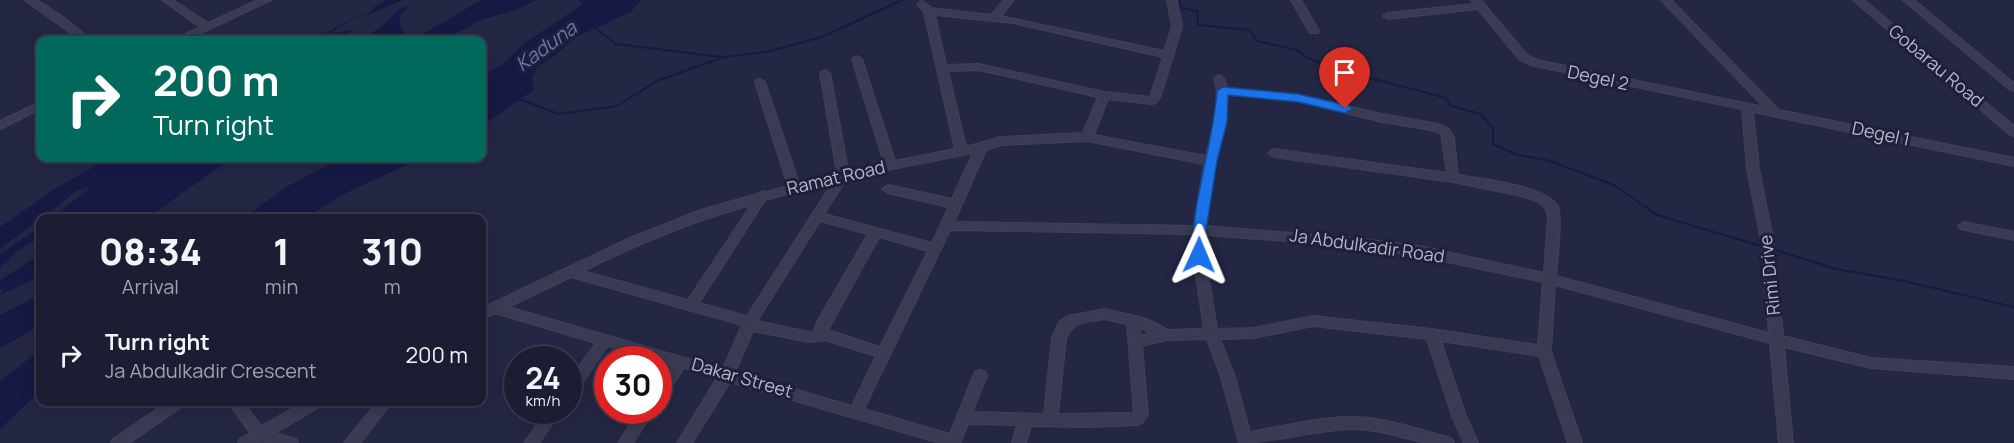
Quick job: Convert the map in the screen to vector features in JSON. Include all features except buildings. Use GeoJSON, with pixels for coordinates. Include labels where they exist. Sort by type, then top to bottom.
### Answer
{"type":"FeatureCollection","features":[{"type":"Feature","properties":{"kind":"street"},"geometry":{"type":"LineString","coordinates":[[30,0],[80,36]]}},
{"type":"Feature","properties":{"kind":"street"},"geometry":{"type":"LineString","coordinates":[[167,0],[207,27]]}},
{"type":"Feature","properties":{"kind":"street"},"geometry":{"type":"LineString","coordinates":[[188,36],[266,0]]}},
{"type":"Feature","properties":{"kind":"street"},"geometry":{"type":"LineString","coordinates":[[994,18],[1009,0]]}},
{"type":"Feature","properties":{"kind":"street"},"geometry":{"type":"LineString","coordinates":[[942,68],[980,67],[1104,95],[1152,100],[1155,98],[1177,27],[1172,0]]}},
{"type":"Feature","properties":{"kind":"street"},"geometry":{"type":"LineString","coordinates":[[1296,0],[1314,31]]}},
{"type":"Feature","properties":{"kind":"street"},"geometry":{"type":"LineString","coordinates":[[1666,0],[1776,113]]}},
{"type":"Feature","properties":{"kind":"street","name":"Gobarau Road"},"geometry":{"type":"LineString","coordinates":[[1858,0],[2014,132]]}},
{"type":"Feature","properties":{"kind":"street"},"geometry":{"type":"LineString","coordinates":[[1908,0],[2014,88]]}},
{"type":"Feature","properties":{"kind":"street"},"geometry":{"type":"LineString","coordinates":[[1388,16],[1478,3]]}},
{"type":"Feature","properties":{"kind":"street","name":"Degel 2"},"geometry":{"type":"LineString","coordinates":[[1478,3],[1523,57],[1534,63],[1747,108]]}},
{"type":"Feature","properties":{"kind":"street"},"geometry":{"type":"LineString","coordinates":[[961,152],[926,7],[1013,20],[1167,55]]}},
{"type":"Feature","properties":{"kind":"street"},"geometry":{"type":"LineString","coordinates":[[857,59],[890,164]]}},
{"type":"Feature","properties":{"kind":"street"},"geometry":{"type":"LineString","coordinates":[[684,443],[727,374],[750,324],[843,175],[825,73]]}},
{"type":"Feature","properties":{"kind":"street"},"geometry":{"type":"LineString","coordinates":[[1219,78],[1223,91],[1221,122],[1210,161],[1199,230],[1199,255],[1211,333],[1228,377],[1246,441],[1328,424],[1358,423],[1447,443]]}},
{"type":"Feature","properties":{"kind":"street"},"geometry":{"type":"LineString","coordinates":[[760,82],[794,187]]}},
{"type":"Feature","properties":{"kind":"street"},"geometry":{"type":"LineString","coordinates":[[1223,91],[1298,98],[1382,118],[1434,127],[1445,132],[1448,138],[1452,178]]}},
{"type":"Feature","properties":{"kind":"street"},"geometry":{"type":"LineString","coordinates":[[1087,137],[1104,95]]}},
{"type":"Feature","properties":{"kind":"street"},"geometry":{"type":"LineString","coordinates":[[0,125],[36,107]]}},
{"type":"Feature","properties":{"kind":"street","name":"Degel 1"},"geometry":{"type":"LineString","coordinates":[[1747,108],[2014,162]]}},
{"type":"Feature","properties":{"kind":"street","name":"Rimi Drive"},"geometry":{"type":"LineString","coordinates":[[1747,108],[1753,169],[1768,250],[1786,443]]}},
{"type":"Feature","properties":{"kind":"street","name":"Ramat Road"},"geometry":{"type":"LineString","coordinates":[[488,311],[660,229],[763,195],[890,164],[981,148],[1000,141],[1087,137],[1210,161]]}},
{"type":"Feature","properties":{"kind":"street"},"geometry":{"type":"LineString","coordinates":[[856,411],[882,353],[946,226],[981,148]]}},
{"type":"Feature","properties":{"kind":"street"},"geometry":{"type":"LineString","coordinates":[[1274,153],[1452,178],[1523,192],[1543,199],[1552,207],[1554,217],[1544,351],[1575,443]]}},
{"type":"Feature","properties":{"kind":"street"},"geometry":{"type":"LineString","coordinates":[[888,189],[956,204]]}},
{"type":"Feature","properties":{"kind":"street"},"geometry":{"type":"LineString","coordinates":[[691,305],[763,195]]}},
{"type":"Feature","properties":{"kind":"street"},"geometry":{"type":"LineString","coordinates":[[816,216],[935,248]]}},
{"type":"Feature","properties":{"kind":"street","name":"Ja Abdulkadir Road"},"geometry":{"type":"LineString","coordinates":[[946,226],[1199,230],[1353,242],[1419,251],[1550,279],[1871,363],[2014,373]]}},
{"type":"Feature","properties":{"kind":"street"},"geometry":{"type":"LineString","coordinates":[[1964,226],[2014,236]]}},
{"type":"Feature","properties":{"kind":"street"},"geometry":{"type":"LineString","coordinates":[[825,336],[821,332],[822,326],[876,232]]}},
{"type":"Feature","properties":{"kind":"street"},"geometry":{"type":"LineString","coordinates":[[570,273],[691,305],[750,324],[809,337],[825,336],[882,353]]}},
{"type":"Feature","properties":{"kind":"street","name":"Dakar Street"},"geometry":{"type":"LineString","coordinates":[[488,311],[682,361],[856,411],[953,442]]}},
{"type":"Feature","properties":{"kind":"street"},"geometry":{"type":"LineString","coordinates":[[1050,420],[1059,338],[1065,325],[1073,320],[1105,314],[1133,321],[1166,335]]}},
{"type":"Feature","properties":{"kind":"street"},"geometry":{"type":"LineString","coordinates":[[964,418],[1137,419],[1141,415],[1133,321]]}},
{"type":"Feature","properties":{"kind":"street"},"geometry":{"type":"LineString","coordinates":[[1136,342],[1166,335],[1254,333],[1313,321],[1432,334],[1544,351]]}},
{"type":"Feature","properties":{"kind":"street"},"geometry":{"type":"LineString","coordinates":[[1432,334],[1459,416],[1471,443]]}},
{"type":"Feature","properties":{"kind":"street"},"geometry":{"type":"LineString","coordinates":[[582,373],[605,341]]}},
{"type":"Feature","properties":{"kind":"street"},"geometry":{"type":"LineString","coordinates":[[672,375],[682,361]]}},
{"type":"Feature","properties":{"kind":"street"},"geometry":{"type":"LineString","coordinates":[[953,442],[980,376]]}},
{"type":"Feature","properties":{"kind":"street"},"geometry":{"type":"LineString","coordinates":[[118,443],[172,406]]}},
{"type":"Feature","properties":{"kind":"street"},"geometry":{"type":"LineString","coordinates":[[238,406],[259,434],[291,443]]}},
{"type":"Feature","properties":{"kind":"street"},"geometry":{"type":"LineString","coordinates":[[245,443],[309,406]]}},
{"type":"Feature","properties":{"kind":"street"},"geometry":{"type":"LineString","coordinates":[[351,443],[382,406]]}},
{"type":"Feature","properties":{"kind":"street"},"geometry":{"type":"LineString","coordinates":[[1019,443],[1026,420]]}},
{"type":"Feature","properties":{"kind":"street"},"geometry":{"type":"LineString","coordinates":[[531,443],[545,424]]}},
{"type":"Feature","properties":{"kind":"street"},"geometry":{"type":"LineString","coordinates":[[625,443],[638,424]]}},
{"type":"Feature","properties":{"kind":"water"},"geometry":{"type":"Polygon","coordinates":[[[386,0],[402,0],[363,18],[386,0]]]}},
{"type":"Feature","properties":{"kind":"water"},"geometry":{"type":"Polygon","coordinates":[[[481,0],[537,0],[515,10],[481,20],[451,36],[420,36],[481,0]]]}},
{"type":"Feature","properties":{"kind":"water","name":"Kaduna"},"geometry":{"type":"Polygon","coordinates":[[[578,0],[641,0],[631,12],[576,37],[552,58],[538,66],[532,78],[534,89],[486,123],[486,75],[506,61],[523,44],[580,6],[582,2],[578,0]]]}},
{"type":"Feature","properties":{"kind":"water"},"geometry":{"type":"Polygon","coordinates":[[[406,6],[408,8],[400,16],[400,25],[404,34],[413,36],[367,36],[406,6]]]}},
{"type":"Feature","properties":{"kind":"water"},"geometry":{"type":"Polygon","coordinates":[[[370,9],[327,35],[357,29],[343,36],[321,36],[370,9]]]}},
{"type":"Feature","properties":{"kind":"water"},"geometry":{"type":"Polygon","coordinates":[[[103,162],[226,162],[153,214],[56,214],[90,188],[78,190],[46,214],[36,214],[36,222],[0,249],[0,227],[56,188],[103,162]]]}},
{"type":"Feature","properties":{"kind":"water"},"geometry":{"type":"Polygon","coordinates":[[[333,162],[412,162],[346,193],[311,214],[250,214],[286,187],[333,162]]]}},
{"type":"Feature","properties":{"kind":"water"},"geometry":{"type":"Polygon","coordinates":[[[36,230],[36,240],[18,251],[0,268],[0,254],[36,230]]]}},
{"type":"Feature","properties":{"kind":"water"},"geometry":{"type":"Polygon","coordinates":[[[36,258],[36,278],[0,295],[4,290],[0,289],[0,280],[36,258]]]}},
{"type":"Feature","properties":{"kind":"water"},"geometry":{"type":"Polygon","coordinates":[[[36,297],[36,326],[0,348],[0,315],[36,297]]]}},
{"type":"Feature","properties":{"kind":"water"},"geometry":{"type":"Polygon","coordinates":[[[36,353],[36,395],[0,429],[0,381],[36,353]]]}},
{"type":"Feature","properties":{"kind":"waterway"},"geometry":{"type":"LineString","coordinates":[[516,98],[559,114],[617,106],[657,81],[724,57],[766,52],[822,37],[902,0]]}},
{"type":"Feature","properties":{"kind":"waterway"},"geometry":{"type":"LineString","coordinates":[[1179,0],[1181,8],[1197,11],[1198,25],[1250,30],[1257,41],[1297,50],[1306,57],[1329,67],[1446,98],[1451,106],[1481,114],[1493,128],[1493,144],[1517,155],[1547,160],[1614,185],[1657,215],[1764,247]]}},
{"type":"Feature","properties":{"kind":"waterway"},"geometry":{"type":"LineString","coordinates":[[595,28],[616,44],[721,57]]}},
{"type":"Feature","properties":{"kind":"waterway"},"geometry":{"type":"LineString","coordinates":[[1772,249],[1836,269],[1904,281],[2014,307]]}},
{"type":"Feature","properties":{"kind":"route"},"geometry":{"type":"LineString","coordinates":[[1199,255],[1199,230],[1210,161],[1221,122],[1223,91],[1298,98],[1345,109]]}}]}
